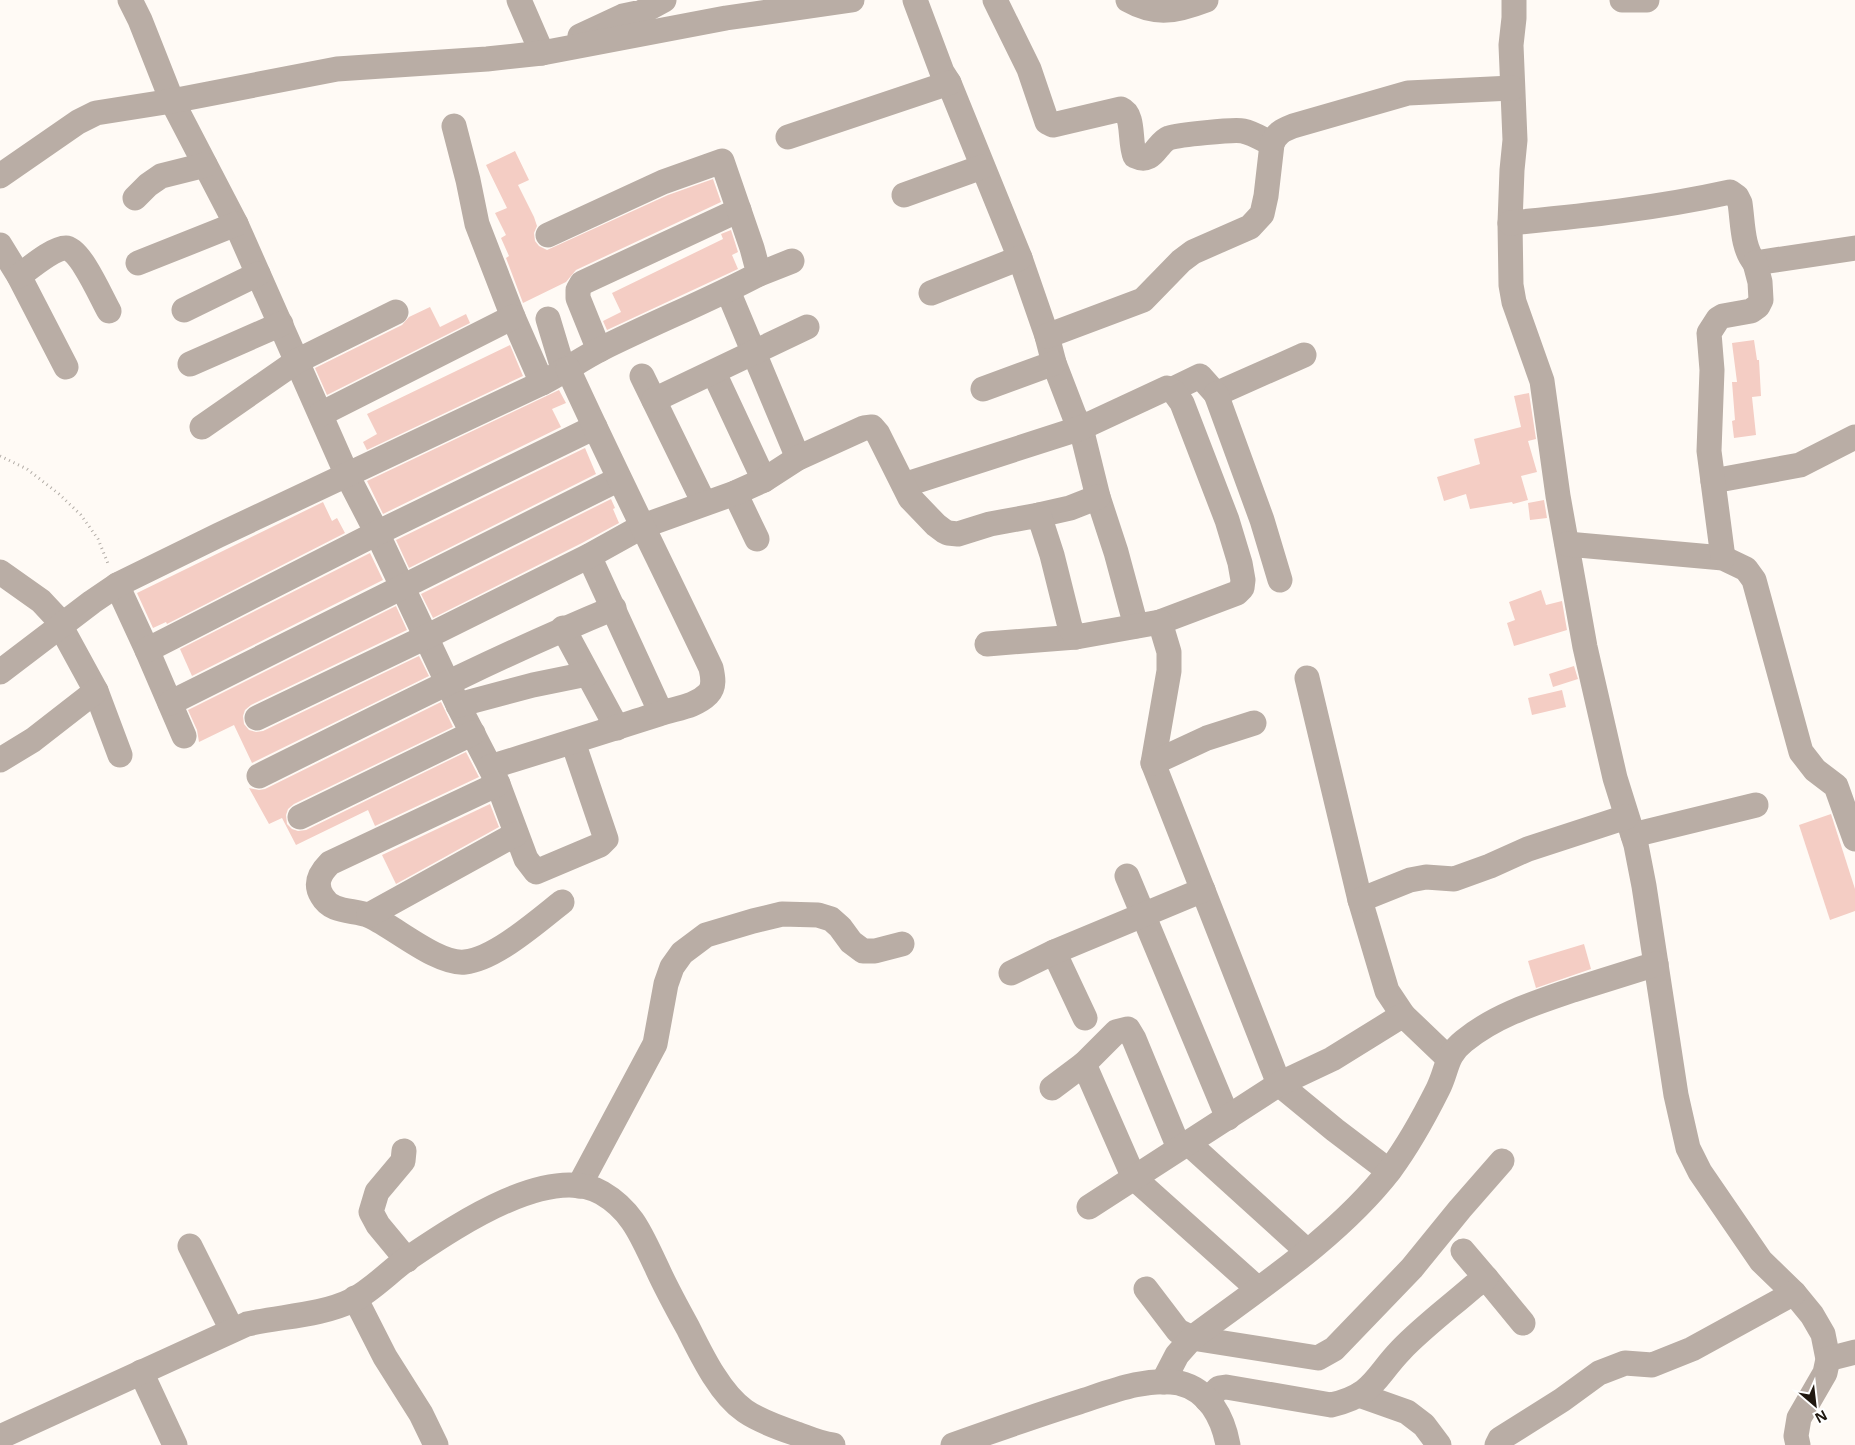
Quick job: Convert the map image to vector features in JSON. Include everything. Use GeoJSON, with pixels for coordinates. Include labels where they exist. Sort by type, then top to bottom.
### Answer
{"type":"FeatureCollection","features":[{"type":"Feature","properties":{"kind":"street"},"geometry":{"type":"LineString","coordinates":[[130,0],[140,20],[172,101],[236,224],[347,475],[378,533],[449,682],[458,705],[474,733],[494,776],[526,859],[536,872],[600,845],[606,839],[573,742]]}},
{"type":"Feature","properties":{"kind":"street"},"geometry":{"type":"LineString","coordinates":[[519,0],[550,52]]}},
{"type":"Feature","properties":{"kind":"street"},"geometry":{"type":"LineString","coordinates":[[550,52],[581,36],[620,8],[642,12],[664,0]]}},
{"type":"Feature","properties":{"kind":"street"},"geometry":{"type":"LineString","coordinates":[[0,176],[78,122],[96,113],[172,101],[337,69],[487,59],[550,52],[726,18],[852,0]]}},
{"type":"Feature","properties":{"kind":"street"},"geometry":{"type":"LineString","coordinates":[[915,0],[942,72],[949,82],[1020,258],[1047,336],[1054,364],[1081,428],[1098,497],[1116,552],[1148,624],[1170,652],[1169,671],[1153,763],[1279,1084],[1389,1171]]}},
{"type":"Feature","properties":{"kind":"street"},"geometry":{"type":"LineString","coordinates":[[995,0],[1029,69],[1047,122],[1053,125],[1121,109],[1127,112],[1129,116],[1131,148],[1135,156],[1140,158],[1149,157],[1168,138],[1236,130],[1252,134],[1272,144]]}},
{"type":"Feature","properties":{"kind":"street"},"geometry":{"type":"LineString","coordinates":[[1128,0],[1140,7],[1158,11],[1177,10],[1206,0]]}},
{"type":"Feature","properties":{"kind":"street"},"geometry":{"type":"LineString","coordinates":[[1514,0],[1511,45],[1515,140],[1510,223],[1514,302],[1539,368],[1542,381],[1567,544],[1586,647],[1615,778],[1630,826],[1644,886],[1676,1095],[1690,1154],[1760,1261],[1794,1293],[1812,1315],[1822,1334],[1828,1359],[1825,1373],[1799,1418],[1796,1436],[1798,1445]]}},
{"type":"Feature","properties":{"kind":"street"},"geometry":{"type":"LineString","coordinates":[[1622,0],[1647,0]]}},
{"type":"Feature","properties":{"kind":"street"},"geometry":{"type":"LineString","coordinates":[[788,137],[949,82]]}},
{"type":"Feature","properties":{"kind":"street"},"geometry":{"type":"LineString","coordinates":[[1047,336],[1143,300],[1181,261],[1193,252],[1250,227],[1262,214],[1272,144],[1274,137],[1279,132],[1293,126],[1408,93],[1512,88]]}},
{"type":"Feature","properties":{"kind":"street"},"geometry":{"type":"LineString","coordinates":[[454,126],[477,224],[513,317],[542,383]]}},
{"type":"Feature","properties":{"kind":"street"},"geometry":{"type":"LineString","coordinates":[[548,235],[663,182],[722,161],[759,274]]}},
{"type":"Feature","properties":{"kind":"street"},"geometry":{"type":"LineString","coordinates":[[135,198],[148,185],[161,176],[206,165]]}},
{"type":"Feature","properties":{"kind":"street"},"geometry":{"type":"LineString","coordinates":[[904,195],[982,167]]}},
{"type":"Feature","properties":{"kind":"street"},"geometry":{"type":"LineString","coordinates":[[1510,223],[1681,203],[1730,192],[1740,203],[1747,249],[1755,263],[1760,282],[1761,300],[1758,306],[1751,311],[1723,316],[1718,319],[1709,333],[1712,370],[1709,451],[1723,558]]}},
{"type":"Feature","properties":{"kind":"street"},"geometry":{"type":"LineString","coordinates":[[599,350],[578,298],[578,290],[582,283],[739,210]]}},
{"type":"Feature","properties":{"kind":"street"},"geometry":{"type":"LineString","coordinates":[[138,263],[236,224]]}},
{"type":"Feature","properties":{"kind":"street"},"geometry":{"type":"LineString","coordinates":[[0,245],[11,274],[66,367]]}},
{"type":"Feature","properties":{"kind":"street"},"geometry":{"type":"LineString","coordinates":[[11,274],[64,248],[69,248],[78,254],[109,312]]}},
{"type":"Feature","properties":{"kind":"street"},"geometry":{"type":"LineString","coordinates":[[1755,263],[1855,248]]}},
{"type":"Feature","properties":{"kind":"street"},"geometry":{"type":"LineString","coordinates":[[931,293],[1020,258]]}},
{"type":"Feature","properties":{"kind":"street"},"geometry":{"type":"LineString","coordinates":[[0,672],[117,585],[542,383],[599,350],[728,291],[759,274],[792,261]]}},
{"type":"Feature","properties":{"kind":"street"},"geometry":{"type":"LineString","coordinates":[[184,310],[258,274]]}},
{"type":"Feature","properties":{"kind":"street"},"geometry":{"type":"LineString","coordinates":[[728,291],[798,458]]}},
{"type":"Feature","properties":{"kind":"street"},"geometry":{"type":"LineString","coordinates":[[202,427],[297,361],[396,312]]}},
{"type":"Feature","properties":{"kind":"street"},"geometry":{"type":"LineString","coordinates":[[321,414],[513,317]]}},
{"type":"Feature","properties":{"kind":"street"},"geometry":{"type":"LineString","coordinates":[[548,318],[566,370],[644,526],[711,668],[713,681],[710,692],[699,701],[684,707],[573,742],[494,776],[330,863],[320,873],[318,884],[322,897],[336,909],[369,915],[446,960],[464,962],[481,959],[525,931],[562,902]]}},
{"type":"Feature","properties":{"kind":"street"},"geometry":{"type":"LineString","coordinates":[[190,364],[281,324]]}},
{"type":"Feature","properties":{"kind":"street"},"geometry":{"type":"LineString","coordinates":[[654,400],[807,327]]}},
{"type":"Feature","properties":{"kind":"street"},"geometry":{"type":"LineString","coordinates":[[1216,394],[1304,354]]}},
{"type":"Feature","properties":{"kind":"street"},"geometry":{"type":"LineString","coordinates":[[983,389],[1054,364]]}},
{"type":"Feature","properties":{"kind":"street"},"geometry":{"type":"LineString","coordinates":[[714,373],[764,480]]}},
{"type":"Feature","properties":{"kind":"street"},"geometry":{"type":"LineString","coordinates":[[642,376],[704,503]]}},
{"type":"Feature","properties":{"kind":"street"},"geometry":{"type":"LineString","coordinates":[[1171,390],[1200,376],[1216,394],[1262,520],[1280,580]]}},
{"type":"Feature","properties":{"kind":"street"},"geometry":{"type":"LineString","coordinates":[[904,485],[1081,428],[1167,388],[1182,402],[1227,520],[1240,563],[1243,580],[1242,588],[1237,593],[1148,624],[1076,636],[987,644]]}},
{"type":"Feature","properties":{"kind":"street"},"geometry":{"type":"LineString","coordinates":[[147,650],[378,533],[595,427]]}},
{"type":"Feature","properties":{"kind":"street"},"geometry":{"type":"LineString","coordinates":[[256,718],[426,637],[589,556],[644,526],[764,480],[798,458],[864,428],[872,427],[878,434],[910,498],[936,525],[948,533],[958,534],[996,522],[1070,508],[1098,497]]}},
{"type":"Feature","properties":{"kind":"street"},"geometry":{"type":"LineString","coordinates":[[1713,481],[1800,465],[1855,437]]}},
{"type":"Feature","properties":{"kind":"street"},"geometry":{"type":"LineString","coordinates":[[170,703],[619,479]]}},
{"type":"Feature","properties":{"kind":"street"},"geometry":{"type":"LineString","coordinates":[[734,493],[757,539]]}},
{"type":"Feature","properties":{"kind":"street"},"geometry":{"type":"LineString","coordinates":[[1040,515],[1070,626],[1076,636]]}},
{"type":"Feature","properties":{"kind":"street"},"geometry":{"type":"LineString","coordinates":[[1567,544],[1723,558],[1746,569],[1754,580],[1801,752],[1815,770],[1836,786],[1855,839]]}},
{"type":"Feature","properties":{"kind":"street"},"geometry":{"type":"LineString","coordinates":[[589,556],[661,713]]}},
{"type":"Feature","properties":{"kind":"street"},"geometry":{"type":"LineString","coordinates":[[0,572],[41,601],[56,616],[96,691],[120,755]]}},
{"type":"Feature","properties":{"kind":"street"},"geometry":{"type":"LineString","coordinates":[[117,585],[184,736]]}},
{"type":"Feature","properties":{"kind":"street"},"geometry":{"type":"LineString","coordinates":[[259,776],[563,628],[614,608]]}},
{"type":"Feature","properties":{"kind":"street"},"geometry":{"type":"LineString","coordinates":[[563,628],[617,728]]}},
{"type":"Feature","properties":{"kind":"street"},"geometry":{"type":"LineString","coordinates":[[458,705],[533,685],[587,674]]}},
{"type":"Feature","properties":{"kind":"street"},"geometry":{"type":"LineString","coordinates":[[1307,678],[1360,900],[1387,991],[1403,1015],[1448,1058]]}},
{"type":"Feature","properties":{"kind":"street"},"geometry":{"type":"LineString","coordinates":[[0,760],[33,740],[96,691]]}},
{"type":"Feature","properties":{"kind":"street"},"geometry":{"type":"LineString","coordinates":[[1153,763],[1207,738],[1254,723]]}},
{"type":"Feature","properties":{"kind":"street"},"geometry":{"type":"LineString","coordinates":[[300,817],[474,733]]}},
{"type":"Feature","properties":{"kind":"street"},"geometry":{"type":"LineString","coordinates":[[1360,900],[1410,880],[1426,877],[1454,878],[1490,866],[1528,849],[1630,826],[1756,805]]}},
{"type":"Feature","properties":{"kind":"street"},"geometry":{"type":"LineString","coordinates":[[369,915],[516,834]]}},
{"type":"Feature","properties":{"kind":"street"},"geometry":{"type":"LineString","coordinates":[[1127,876],[1228,1118]]}},
{"type":"Feature","properties":{"kind":"street"},"geometry":{"type":"LineString","coordinates":[[1011,973],[1054,952],[1203,890]]}},
{"type":"Feature","properties":{"kind":"street"},"geometry":{"type":"LineString","coordinates":[[579,1186],[655,1044],[666,984],[672,967],[682,953],[706,935],[782,914],[818,915],[831,919],[840,927],[851,942],[863,951],[875,951],[902,944]]}},
{"type":"Feature","properties":{"kind":"street"},"geometry":{"type":"LineString","coordinates":[[1054,952],[1085,1018]]}},
{"type":"Feature","properties":{"kind":"street"},"geometry":{"type":"LineString","coordinates":[[1163,1382],[1178,1355],[1192,1338],[1258,1289],[1337,1226],[1389,1171],[1414,1136],[1439,1086],[1448,1058],[1463,1041],[1492,1021],[1528,1005],[1656,964]]}},
{"type":"Feature","properties":{"kind":"street"},"geometry":{"type":"LineString","coordinates":[[1089,1206],[1279,1084],[1332,1059],[1403,1015]]}},
{"type":"Feature","properties":{"kind":"street"},"geometry":{"type":"LineString","coordinates":[[1052,1088],[1084,1064],[1116,1032],[1128,1029],[1184,1146],[1307,1251]]}},
{"type":"Feature","properties":{"kind":"street"},"geometry":{"type":"LineString","coordinates":[[1084,1064],[1134,1178],[1258,1289]]}},
{"type":"Feature","properties":{"kind":"street"},"geometry":{"type":"LineString","coordinates":[[404,1151],[403,1161],[377,1192],[371,1212],[378,1225],[407,1260]]}},
{"type":"Feature","properties":{"kind":"street"},"geometry":{"type":"LineString","coordinates":[[1146,1289],[1178,1332],[1192,1338],[1318,1358],[1324,1356],[1334,1349],[1412,1268],[1502,1161]]}},
{"type":"Feature","properties":{"kind":"street"},"geometry":{"type":"LineString","coordinates":[[0,1437],[247,1324],[334,1308],[356,1298],[407,1260],[485,1210],[530,1191],[558,1185],[579,1186],[601,1192],[620,1205],[636,1224],[664,1283],[709,1368],[725,1391],[745,1411],[787,1431],[833,1445]]}},
{"type":"Feature","properties":{"kind":"street"},"geometry":{"type":"LineString","coordinates":[[190,1246],[232,1330]]}},
{"type":"Feature","properties":{"kind":"street"},"geometry":{"type":"LineString","coordinates":[[1463,1251],[1523,1323]]}},
{"type":"Feature","properties":{"kind":"street"},"geometry":{"type":"LineString","coordinates":[[1208,1400],[1219,1388],[1226,1387],[1331,1405],[1348,1401],[1372,1386],[1401,1350],[1474,1286],[1486,1278]]}},
{"type":"Feature","properties":{"kind":"street"},"geometry":{"type":"LineString","coordinates":[[1497,1445],[1500,1439],[1562,1400],[1599,1373],[1625,1363],[1652,1365],[1692,1349],[1794,1293]]}},
{"type":"Feature","properties":{"kind":"street"},"geometry":{"type":"LineString","coordinates":[[356,1298],[385,1357],[421,1414],[436,1445]]}},
{"type":"Feature","properties":{"kind":"street"},"geometry":{"type":"LineString","coordinates":[[1828,1359],[1855,1352]]}},
{"type":"Feature","properties":{"kind":"street"},"geometry":{"type":"LineString","coordinates":[[141,1372],[175,1445]]}},
{"type":"Feature","properties":{"kind":"street"},"geometry":{"type":"LineString","coordinates":[[953,1445],[1120,1389],[1163,1382],[1189,1387],[1208,1400],[1219,1414],[1225,1428],[1228,1445]]}},
{"type":"Feature","properties":{"kind":"street"},"geometry":{"type":"LineString","coordinates":[[1359,1395],[1407,1412],[1424,1425],[1439,1445]]}},
{"type":"Feature","properties":{"kind":"path"},"geometry":{"type":"LineString","coordinates":[[0,456],[27,469],[59,494],[81,515],[98,539],[117,585]]}},
{"type":"Feature","properties":{"kind":"building"},"geometry":{"type":"Polygon","coordinates":[[[515,151],[529,180],[518,185],[537,226],[534,233],[535,241],[539,246],[547,250],[668,195],[713,179],[721,202],[576,270],[566,282],[523,303],[506,258],[509,256],[501,238],[506,235],[495,213],[507,208],[486,165],[515,151]]]}},
{"type":"Feature","properties":{"kind":"building"},"geometry":{"type":"Polygon","coordinates":[[[731,230],[738,252],[732,255],[738,269],[607,330],[603,321],[621,312],[612,293],[723,239],[721,234],[731,230]]]}},
{"type":"Feature","properties":{"kind":"building"},"geometry":{"type":"Polygon","coordinates":[[[430,307],[440,327],[466,314],[470,323],[327,395],[315,368],[402,325],[409,317],[430,307]]]}},
{"type":"Feature","properties":{"kind":"building"},"geometry":{"type":"Polygon","coordinates":[[[1754,340],[1757,360],[1759,360],[1761,396],[1752,397],[1756,435],[1734,438],[1732,421],[1735,420],[1732,382],[1737,382],[1732,343],[1754,340]]]}},
{"type":"Feature","properties":{"kind":"building"},"geometry":{"type":"Polygon","coordinates":[[[510,345],[523,376],[367,450],[363,442],[377,434],[367,414],[510,345]]]}},
{"type":"Feature","properties":{"kind":"building"},"geometry":{"type":"Polygon","coordinates":[[[559,390],[566,403],[552,409],[561,427],[383,514],[367,481],[559,390]]]}},
{"type":"Feature","properties":{"kind":"building"},"geometry":{"type":"Polygon","coordinates":[[[1529,393],[1536,439],[1528,441],[1537,472],[1521,476],[1528,500],[1513,504],[1512,502],[1470,509],[1466,494],[1444,501],[1437,477],[1480,464],[1474,439],[1521,427],[1514,396],[1529,393]]]}},
{"type":"Feature","properties":{"kind":"building"},"geometry":{"type":"Polygon","coordinates":[[[585,448],[596,474],[409,568],[396,540],[585,448]]]}},
{"type":"Feature","properties":{"kind":"building"},"geometry":{"type":"Polygon","coordinates":[[[611,499],[619,523],[433,618],[421,594],[611,499]]]}},
{"type":"Feature","properties":{"kind":"building"},"geometry":{"type":"Polygon","coordinates":[[[1544,500],[1547,518],[1530,520],[1528,503],[1544,500]]]}},
{"type":"Feature","properties":{"kind":"building"},"geometry":{"type":"Polygon","coordinates":[[[323,502],[332,521],[337,518],[345,533],[167,624],[166,622],[153,628],[137,593],[323,502]]]}},
{"type":"Feature","properties":{"kind":"building"},"geometry":{"type":"Polygon","coordinates":[[[370,553],[383,580],[192,676],[180,649],[370,553]]]}},
{"type":"Feature","properties":{"kind":"building"},"geometry":{"type":"Polygon","coordinates":[[[1541,590],[1546,605],[1562,601],[1567,630],[1514,646],[1507,623],[1515,620],[1509,602],[1541,590]]]}},
{"type":"Feature","properties":{"kind":"building"},"geometry":{"type":"Polygon","coordinates":[[[396,606],[407,630],[251,705],[245,710],[243,716],[244,724],[249,730],[263,731],[419,656],[429,676],[252,763],[234,725],[199,742],[197,730],[188,710],[396,606]]]}},
{"type":"Feature","properties":{"kind":"building"},"geometry":{"type":"Polygon","coordinates":[[[1574,666],[1578,679],[1553,687],[1549,674],[1574,666]]]}},
{"type":"Feature","properties":{"kind":"building"},"geometry":{"type":"Polygon","coordinates":[[[1562,690],[1566,707],[1532,715],[1528,698],[1562,690]]]}},
{"type":"Feature","properties":{"kind":"building"},"geometry":{"type":"Polygon","coordinates":[[[441,702],[453,727],[294,804],[288,809],[286,815],[287,824],[292,829],[298,831],[306,830],[466,752],[479,777],[375,826],[368,810],[296,845],[282,818],[269,824],[249,788],[265,789],[441,702]]]}},
{"type":"Feature","properties":{"kind":"building"},"geometry":{"type":"Polygon","coordinates":[[[490,804],[499,827],[396,884],[382,855],[490,804]]]}},
{"type":"Feature","properties":{"kind":"building"},"geometry":{"type":"Polygon","coordinates":[[[1831,814],[1855,889],[1855,911],[1830,920],[1799,825],[1831,814]]]}},
{"type":"Feature","properties":{"kind":"building"},"geometry":{"type":"Polygon","coordinates":[[[1584,944],[1591,969],[1536,988],[1528,961],[1584,944]]]}}]}
